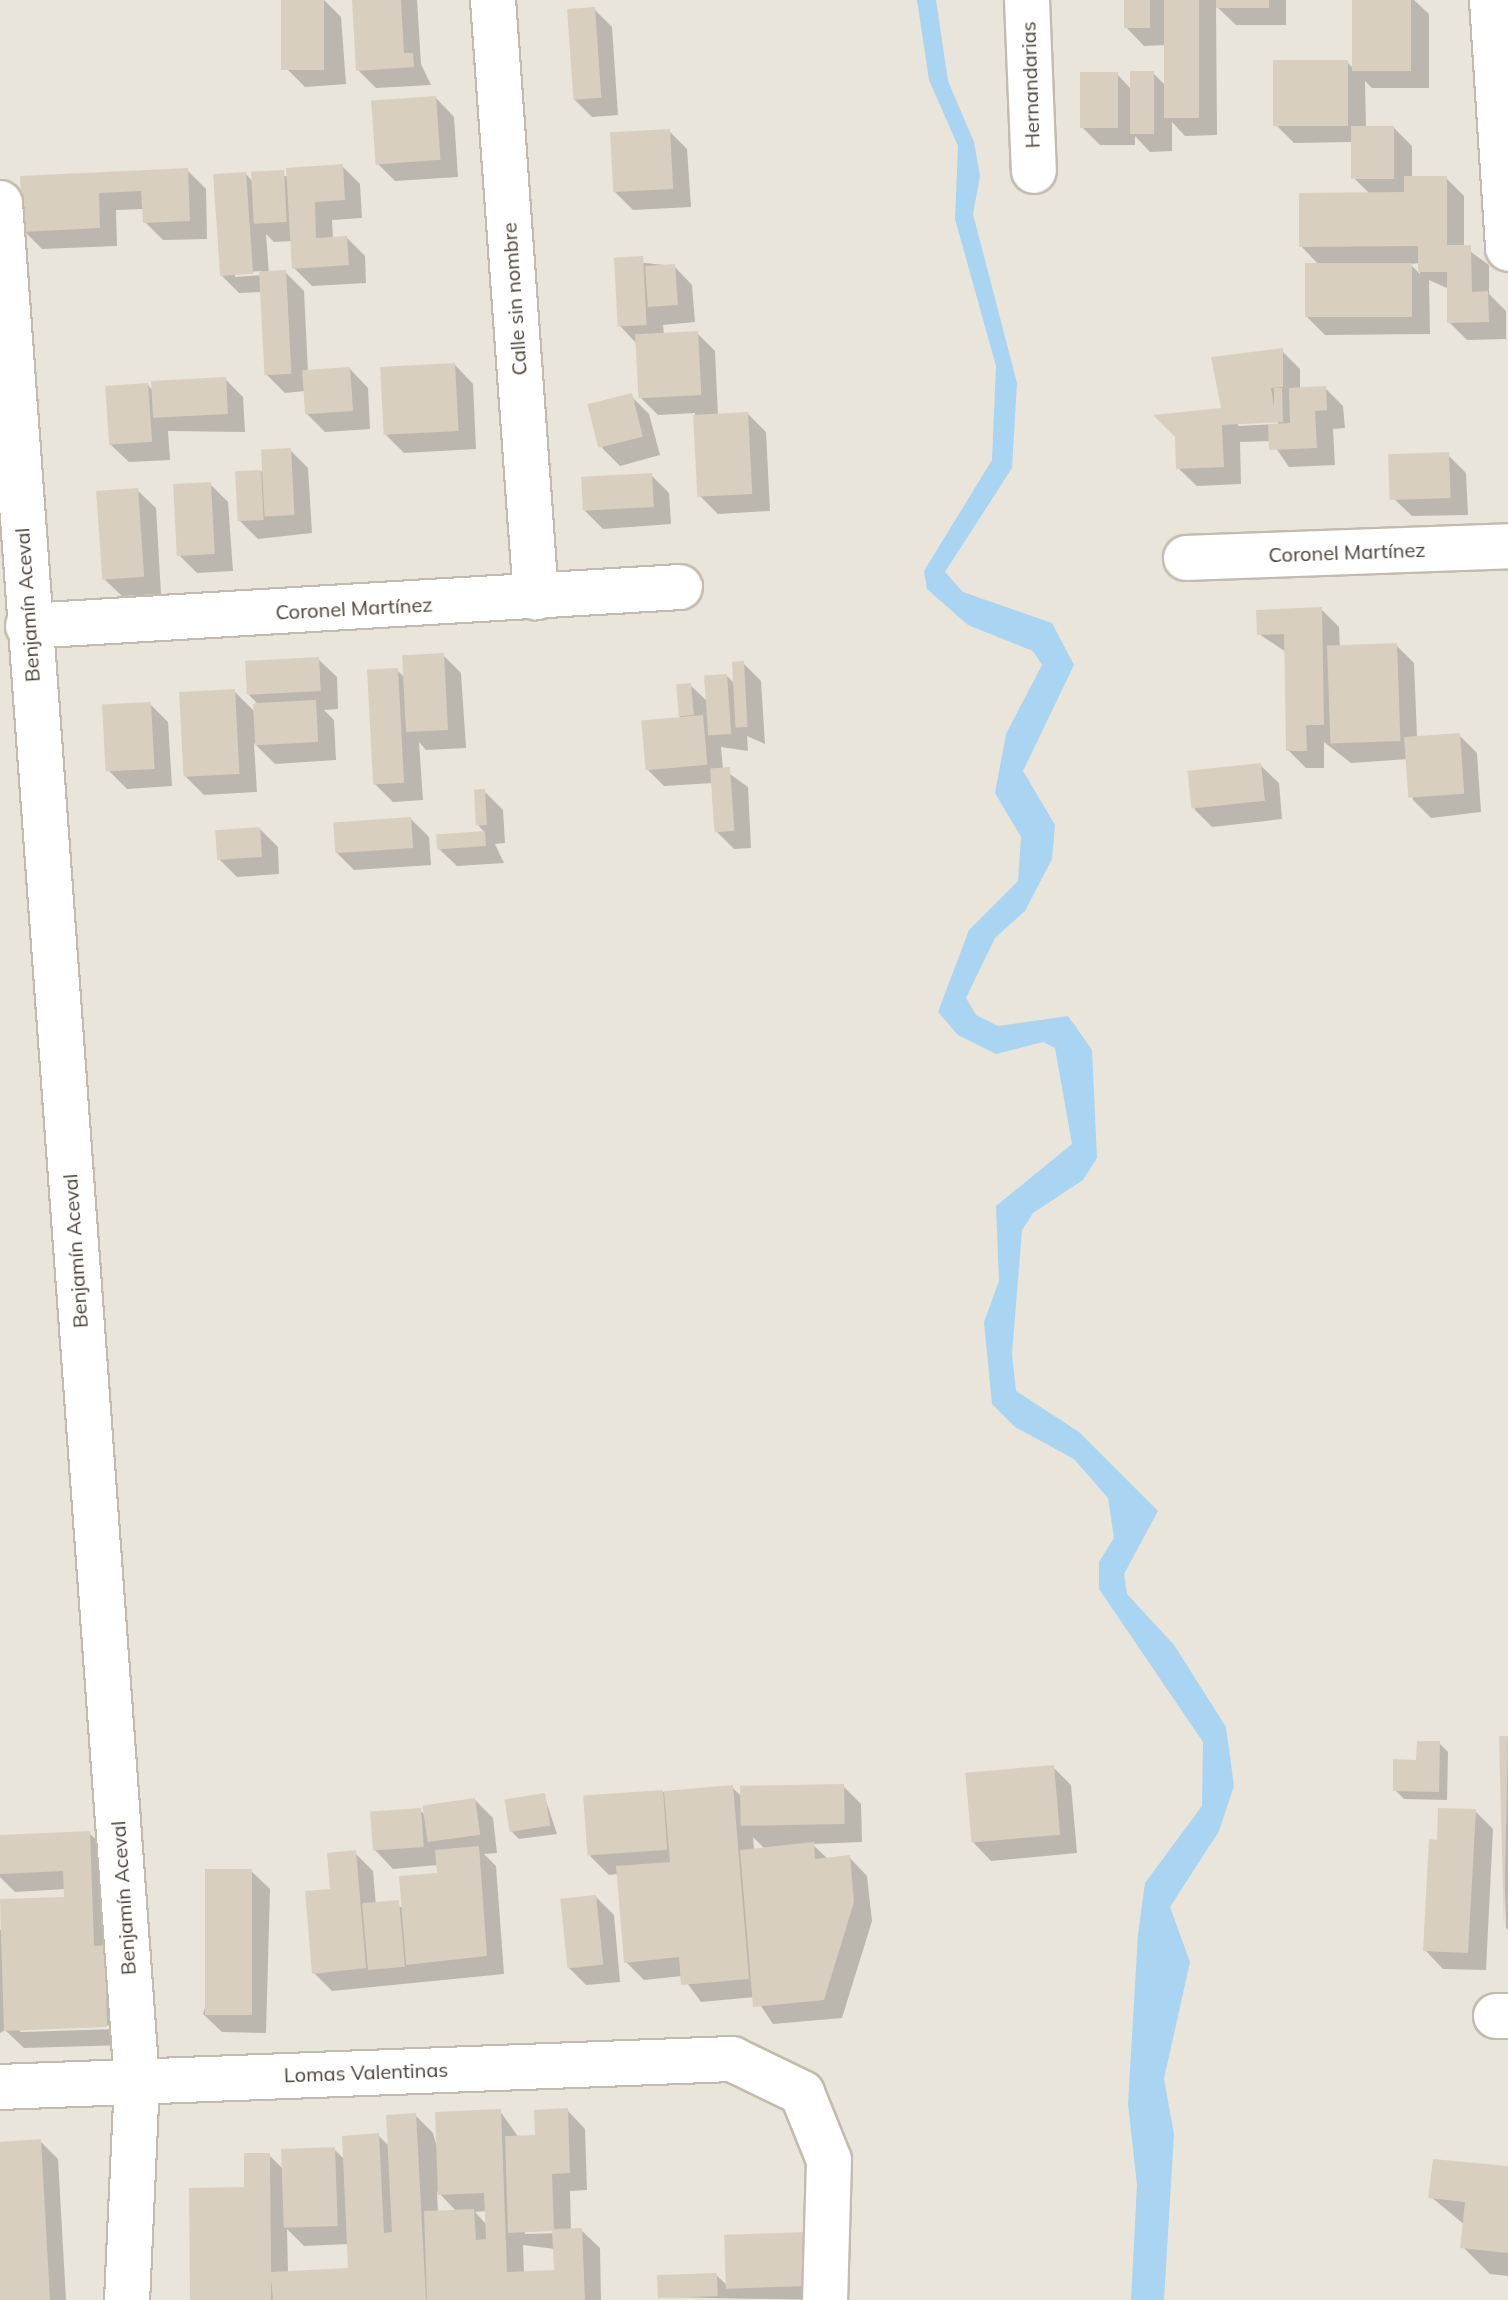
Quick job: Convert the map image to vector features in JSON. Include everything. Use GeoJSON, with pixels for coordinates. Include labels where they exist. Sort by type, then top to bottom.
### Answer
{"type":"FeatureCollection","features":[{"type":"Feature","properties":{"kind":"street","name":"Calle sin nombre"},"geometry":{"type":"LineString","coordinates":[[493,0],[536,597]]}},
{"type":"Feature","properties":{"kind":"street","name":"Hernandarias"},"geometry":{"type":"LineString","coordinates":[[1027,0],[1034,171]]}},
{"type":"Feature","properties":{"kind":"street"},"geometry":{"type":"LineString","coordinates":[[1492,0],[1508,248]]}},
{"type":"Feature","properties":{"kind":"street","name":"Benjamín Aceval"},"geometry":{"type":"LineString","coordinates":[[0,203],[28,626],[137,2081],[127,2300]]}},
{"type":"Feature","properties":{"kind":"street","name":"Coronel Martínez"},"geometry":{"type":"LineString","coordinates":[[1186,558],[1508,546]]}},
{"type":"Feature","properties":{"kind":"street","name":"Coronel Martínez"},"geometry":{"type":"LineString","coordinates":[[28,626],[680,587]]}},
{"type":"Feature","properties":{"kind":"street","name":"Lomas Valentinas"},"geometry":{"type":"LineString","coordinates":[[0,2087],[732,2059],[802,2093],[829,2160],[825,2300]]}},
{"type":"Feature","properties":{"kind":"shaded area"},"geometry":{"type":"Polygon","coordinates":[[[0,0],[1508,0],[1508,2300],[0,2300],[0,0]]]}},
{"type":"Feature","properties":{"kind":"water"},"geometry":{"type":"Polygon","coordinates":[[[917,0],[936,0],[948,81],[974,142],[980,176],[973,214],[1017,383],[1012,468],[945,572],[963,592],[1052,623],[1074,665],[1023,771],[1055,825],[1052,859],[1025,911],[995,938],[966,998],[976,1015],[998,1026],[1068,1016],[1092,1050],[1097,1158],[1083,1180],[1033,1213],[1022,1230],[1012,1354],[1016,1391],[1079,1432],[1158,1511],[1124,1574],[1127,1594],[1174,1645],[1226,1727],[1234,1786],[1219,1831],[1170,1907],[1190,1962],[1164,2079],[1174,2134],[1164,2300],[1131,2300],[1137,2185],[1128,2104],[1138,1934],[1145,1883],[1202,1806],[1203,1742],[1099,1589],[1099,1562],[1114,1538],[1108,1498],[1074,1459],[1015,1427],[992,1404],[984,1322],[999,1281],[996,1206],[1072,1144],[1055,1048],[1043,1042],[996,1054],[958,1035],[938,1012],[969,930],[1018,881],[1021,837],[995,793],[1006,734],[1042,665],[1033,651],[968,625],[927,589],[924,571],[992,460],[996,366],[955,219],[958,146],[929,80],[917,0]]]}},
{"type":"Feature","properties":{"kind":"building"},"geometry":{"type":"Polygon","coordinates":[[[281,0],[324,0],[324,70],[281,70],[281,0]]]}},
{"type":"Feature","properties":{"kind":"building"},"geometry":{"type":"Polygon","coordinates":[[[352,0],[401,0],[404,53],[413,53],[414,67],[356,71],[352,0]]]}},
{"type":"Feature","properties":{"kind":"building"},"geometry":{"type":"Polygon","coordinates":[[[1124,0],[1150,0],[1150,28],[1124,28],[1124,0]]]}},
{"type":"Feature","properties":{"kind":"building"},"geometry":{"type":"Polygon","coordinates":[[[1164,0],[1199,0],[1199,118],[1164,118],[1164,0]]]}},
{"type":"Feature","properties":{"kind":"building"},"geometry":{"type":"Polygon","coordinates":[[[1216,0],[1269,0],[1269,8],[1216,8],[1216,0]]]}},
{"type":"Feature","properties":{"kind":"building"},"geometry":{"type":"Polygon","coordinates":[[[1352,0],[1411,0],[1411,71],[1352,71],[1352,0]]]}},
{"type":"Feature","properties":{"kind":"building"},"geometry":{"type":"Polygon","coordinates":[[[595,7],[601,98],[573,100],[567,9],[595,7]]]}},
{"type":"Feature","properties":{"kind":"building"},"geometry":{"type":"Polygon","coordinates":[[[1273,60],[1348,60],[1348,126],[1273,126],[1273,60]]]}},
{"type":"Feature","properties":{"kind":"building"},"geometry":{"type":"Polygon","coordinates":[[[1130,71],[1154,71],[1154,134],[1130,134],[1130,71]]]}},
{"type":"Feature","properties":{"kind":"building"},"geometry":{"type":"Polygon","coordinates":[[[1080,72],[1118,72],[1118,128],[1080,128],[1080,72]]]}},
{"type":"Feature","properties":{"kind":"building"},"geometry":{"type":"Polygon","coordinates":[[[436,96],[440,160],[376,164],[371,101],[436,96]]]}},
{"type":"Feature","properties":{"kind":"building"},"geometry":{"type":"Polygon","coordinates":[[[1351,126],[1394,126],[1394,179],[1351,179],[1351,126]]]}},
{"type":"Feature","properties":{"kind":"building"},"geometry":{"type":"Polygon","coordinates":[[[670,129],[673,189],[613,192],[610,132],[670,129]]]}},
{"type":"Feature","properties":{"kind":"building"},"geometry":{"type":"Polygon","coordinates":[[[343,164],[345,200],[315,202],[316,238],[347,236],[349,265],[292,269],[286,168],[343,164]]]}},
{"type":"Feature","properties":{"kind":"building"},"geometry":{"type":"Polygon","coordinates":[[[188,168],[190,221],[143,223],[141,191],[99,193],[100,228],[22,232],[20,176],[188,168]]]}},
{"type":"Feature","properties":{"kind":"building"},"geometry":{"type":"Polygon","coordinates":[[[284,170],[287,222],[254,224],[251,172],[284,170]]]}},
{"type":"Feature","properties":{"kind":"building"},"geometry":{"type":"Polygon","coordinates":[[[246,172],[253,274],[220,276],[213,174],[246,172]]]}},
{"type":"Feature","properties":{"kind":"building"},"geometry":{"type":"Polygon","coordinates":[[[1404,176],[1447,176],[1447,245],[1471,245],[1472,292],[1488,291],[1489,322],[1447,323],[1447,272],[1418,272],[1418,246],[1299,247],[1299,193],[1404,192],[1404,176]]]}},
{"type":"Feature","properties":{"kind":"building"},"geometry":{"type":"Polygon","coordinates":[[[643,256],[647,325],[618,326],[614,258],[643,256]]]}},
{"type":"Feature","properties":{"kind":"building"},"geometry":{"type":"Polygon","coordinates":[[[1305,263],[1412,263],[1412,317],[1305,317],[1305,263]]]}},
{"type":"Feature","properties":{"kind":"building"},"geometry":{"type":"Polygon","coordinates":[[[675,264],[678,305],[648,307],[645,266],[675,264]]]}},
{"type":"Feature","properties":{"kind":"building"},"geometry":{"type":"Polygon","coordinates":[[[286,270],[291,374],[264,375],[259,271],[286,270]]]}},
{"type":"Feature","properties":{"kind":"building"},"geometry":{"type":"Polygon","coordinates":[[[698,331],[701,395],[638,398],[635,334],[698,331]]]}},
{"type":"Feature","properties":{"kind":"building"},"geometry":{"type":"Polygon","coordinates":[[[1283,348],[1283,387],[1271,388],[1274,407],[1274,388],[1282,388],[1283,422],[1222,425],[1224,467],[1176,469],[1175,437],[1153,415],[1221,408],[1211,357],[1283,348]]]}},
{"type":"Feature","properties":{"kind":"building"},"geometry":{"type":"Polygon","coordinates":[[[455,363],[459,431],[384,435],[380,367],[455,363]]]}},
{"type":"Feature","properties":{"kind":"building"},"geometry":{"type":"Polygon","coordinates":[[[350,367],[353,411],[305,414],[302,370],[350,367]]]}},
{"type":"Feature","properties":{"kind":"building"},"geometry":{"type":"Polygon","coordinates":[[[226,377],[228,414],[153,418],[151,381],[226,377]]]}},
{"type":"Feature","properties":{"kind":"building"},"geometry":{"type":"Polygon","coordinates":[[[148,383],[152,442],[109,445],[105,386],[148,383]]]}},
{"type":"Feature","properties":{"kind":"building"},"geometry":{"type":"Polygon","coordinates":[[[1326,386],[1327,410],[1315,411],[1317,448],[1269,450],[1268,424],[1290,423],[1289,388],[1326,386]]]}},
{"type":"Feature","properties":{"kind":"building"},"geometry":{"type":"Polygon","coordinates":[[[632,393],[643,437],[598,448],[587,404],[632,393]]]}},
{"type":"Feature","properties":{"kind":"building"},"geometry":{"type":"Polygon","coordinates":[[[748,412],[752,494],[697,497],[693,415],[748,412]]]}},
{"type":"Feature","properties":{"kind":"building"},"geometry":{"type":"Polygon","coordinates":[[[291,448],[295,515],[265,516],[261,450],[291,448]]]}},
{"type":"Feature","properties":{"kind":"building"},"geometry":{"type":"Polygon","coordinates":[[[1449,452],[1451,498],[1390,500],[1388,454],[1449,452]]]}},
{"type":"Feature","properties":{"kind":"building"},"geometry":{"type":"Polygon","coordinates":[[[261,470],[264,520],[238,521],[235,471],[261,470]]]}},
{"type":"Feature","properties":{"kind":"building"},"geometry":{"type":"Polygon","coordinates":[[[652,473],[654,507],[583,511],[581,477],[652,473]]]}},
{"type":"Feature","properties":{"kind":"building"},"geometry":{"type":"Polygon","coordinates":[[[211,482],[215,554],[177,556],[173,484],[211,482]]]}},
{"type":"Feature","properties":{"kind":"building"},"geometry":{"type":"Polygon","coordinates":[[[138,488],[144,577],[102,580],[96,491],[138,488]]]}},
{"type":"Feature","properties":{"kind":"building"},"geometry":{"type":"Polygon","coordinates":[[[1322,607],[1324,725],[1306,725],[1307,751],[1286,751],[1284,634],[1257,635],[1256,610],[1322,607]]]}},
{"type":"Feature","properties":{"kind":"building"},"geometry":{"type":"Polygon","coordinates":[[[1397,643],[1400,741],[1330,743],[1327,645],[1397,643]]]}},
{"type":"Feature","properties":{"kind":"building"},"geometry":{"type":"Polygon","coordinates":[[[444,653],[448,730],[406,732],[402,655],[444,653]]]}},
{"type":"Feature","properties":{"kind":"building"},"geometry":{"type":"Polygon","coordinates":[[[319,657],[321,691],[247,695],[245,661],[319,657]]]}},
{"type":"Feature","properties":{"kind":"building"},"geometry":{"type":"Polygon","coordinates":[[[744,661],[747,727],[735,728],[732,662],[744,661]]]}},
{"type":"Feature","properties":{"kind":"building"},"geometry":{"type":"Polygon","coordinates":[[[398,668],[404,783],[373,784],[367,670],[398,668]]]}},
{"type":"Feature","properties":{"kind":"building"},"geometry":{"type":"Polygon","coordinates":[[[727,674],[731,734],[708,735],[704,676],[727,674]]]}},
{"type":"Feature","properties":{"kind":"building"},"geometry":{"type":"Polygon","coordinates":[[[691,683],[694,715],[679,716],[676,684],[691,683]]]}},
{"type":"Feature","properties":{"kind":"building"},"geometry":{"type":"Polygon","coordinates":[[[235,689],[239,774],[184,777],[179,692],[235,689]]]}},
{"type":"Feature","properties":{"kind":"building"},"geometry":{"type":"Polygon","coordinates":[[[316,700],[318,742],[255,745],[253,703],[316,700]]]}},
{"type":"Feature","properties":{"kind":"building"},"geometry":{"type":"Polygon","coordinates":[[[151,702],[155,769],[106,771],[102,705],[151,702]]]}},
{"type":"Feature","properties":{"kind":"building"},"geometry":{"type":"Polygon","coordinates":[[[703,715],[707,765],[646,770],[641,720],[703,715]]]}},
{"type":"Feature","properties":{"kind":"building"},"geometry":{"type":"Polygon","coordinates":[[[1460,733],[1464,794],[1408,798],[1404,737],[1460,733]]]}},
{"type":"Feature","properties":{"kind":"building"},"geometry":{"type":"Polygon","coordinates":[[[1261,763],[1265,801],[1191,809],[1187,771],[1261,763]]]}},
{"type":"Feature","properties":{"kind":"building"},"geometry":{"type":"Polygon","coordinates":[[[730,767],[734,831],[715,832],[710,768],[730,767]]]}},
{"type":"Feature","properties":{"kind":"building"},"geometry":{"type":"Polygon","coordinates":[[[485,789],[487,825],[476,826],[474,790],[485,789]]]}},
{"type":"Feature","properties":{"kind":"building"},"geometry":{"type":"Polygon","coordinates":[[[411,817],[413,848],[335,853],[333,822],[411,817]]]}},
{"type":"Feature","properties":{"kind":"building"},"geometry":{"type":"Polygon","coordinates":[[[260,827],[262,857],[217,860],[215,830],[260,827]]]}},
{"type":"Feature","properties":{"kind":"building"},"geometry":{"type":"Polygon","coordinates":[[[485,831],[486,846],[437,849],[436,834],[485,831]]]}},
{"type":"Feature","properties":{"kind":"building"},"geometry":{"type":"Polygon","coordinates":[[[1499,1736],[1508,1736],[1504,1929],[1499,1736]]]}},
{"type":"Feature","properties":{"kind":"building"},"geometry":{"type":"Polygon","coordinates":[[[1417,1741],[1440,1741],[1439,1792],[1393,1791],[1393,1759],[1416,1760],[1417,1741]]]}},
{"type":"Feature","properties":{"kind":"building"},"geometry":{"type":"Polygon","coordinates":[[[1054,1765],[1060,1835],[971,1842],[965,1773],[1054,1765]]]}},
{"type":"Feature","properties":{"kind":"building"},"geometry":{"type":"Polygon","coordinates":[[[844,1784],[845,1824],[741,1826],[740,1786],[844,1784]]]}},
{"type":"Feature","properties":{"kind":"building"},"geometry":{"type":"Polygon","coordinates":[[[733,1785],[749,1979],[681,1985],[679,1957],[624,1963],[616,1866],[670,1862],[664,1791],[733,1785]]]}},
{"type":"Feature","properties":{"kind":"building"},"geometry":{"type":"Polygon","coordinates":[[[663,1790],[667,1850],[587,1855],[583,1796],[663,1790]]]}},
{"type":"Feature","properties":{"kind":"building"},"geometry":{"type":"Polygon","coordinates":[[[545,1793],[550,1826],[510,1832],[505,1799],[545,1793]]]}},
{"type":"Feature","properties":{"kind":"building"},"geometry":{"type":"Polygon","coordinates":[[[475,1798],[480,1835],[428,1842],[423,1805],[475,1798]]]}},
{"type":"Feature","properties":{"kind":"building"},"geometry":{"type":"Polygon","coordinates":[[[421,1808],[424,1847],[373,1850],[370,1812],[421,1808]]]}},
{"type":"Feature","properties":{"kind":"building"},"geometry":{"type":"Polygon","coordinates":[[[1438,1808],[1476,1809],[1468,1953],[1423,1951],[1429,1839],[1437,1840],[1438,1808]]]}},
{"type":"Feature","properties":{"kind":"building"},"geometry":{"type":"Polygon","coordinates":[[[90,1831],[94,1946],[105,1945],[107,2027],[4,2031],[0,1899],[64,1897],[63,1871],[0,1874],[0,1835],[90,1831]]]}},
{"type":"Feature","properties":{"kind":"building"},"geometry":{"type":"Polygon","coordinates":[[[814,1842],[815,1859],[850,1855],[854,1902],[824,2000],[753,2007],[740,1850],[814,1842]]]}},
{"type":"Feature","properties":{"kind":"building"},"geometry":{"type":"Polygon","coordinates":[[[479,1846],[487,1956],[406,1965],[399,1876],[437,1873],[435,1850],[479,1846]]]}},
{"type":"Feature","properties":{"kind":"building"},"geometry":{"type":"Polygon","coordinates":[[[356,1850],[366,1968],[312,1974],[305,1891],[330,1889],[327,1853],[356,1850]]]}},
{"type":"Feature","properties":{"kind":"building"},"geometry":{"type":"Polygon","coordinates":[[[205,1869],[252,1869],[252,2015],[205,2015],[205,1869]]]}},
{"type":"Feature","properties":{"kind":"building"},"geometry":{"type":"Polygon","coordinates":[[[596,1895],[603,1965],[568,1968],[560,1899],[596,1895]]]}},
{"type":"Feature","properties":{"kind":"building"},"geometry":{"type":"Polygon","coordinates":[[[399,1900],[405,1967],[368,1970],[362,1903],[399,1900]]]}},
{"type":"Feature","properties":{"kind":"building"},"geometry":{"type":"Polygon","coordinates":[[[568,2108],[570,2173],[552,2174],[554,2229],[582,2228],[585,2300],[427,2300],[424,2211],[474,2209],[476,2240],[486,2239],[484,2193],[438,2195],[435,2112],[501,2109],[507,2272],[554,2270],[552,2231],[508,2233],[505,2136],[535,2135],[534,2110],[568,2108]]]}},
{"type":"Feature","properties":{"kind":"building"},"geometry":{"type":"Polygon","coordinates":[[[416,2113],[426,2300],[273,2300],[271,2278],[271,2300],[190,2300],[189,2188],[244,2187],[244,2153],[270,2153],[271,2272],[348,2268],[342,2136],[379,2133],[384,2233],[392,2232],[386,2115],[416,2113]]]}},
{"type":"Feature","properties":{"kind":"building"},"geometry":{"type":"Polygon","coordinates":[[[41,2139],[50,2300],[0,2300],[0,2142],[41,2139]]]}},
{"type":"Feature","properties":{"kind":"building"},"geometry":{"type":"Polygon","coordinates":[[[335,2147],[338,2226],[284,2228],[281,2149],[335,2147]]]}},
{"type":"Feature","properties":{"kind":"building"},"geometry":{"type":"Polygon","coordinates":[[[1433,2159],[1508,2166],[1508,2253],[1460,2248],[1465,2202],[1428,2198],[1433,2159]]]}},
{"type":"Feature","properties":{"kind":"building"},"geometry":{"type":"Polygon","coordinates":[[[806,2232],[808,2286],[726,2289],[724,2235],[806,2232]]]}},
{"type":"Feature","properties":{"kind":"building"},"geometry":{"type":"Polygon","coordinates":[[[717,2273],[718,2296],[658,2298],[657,2275],[717,2273]]]}}]}
